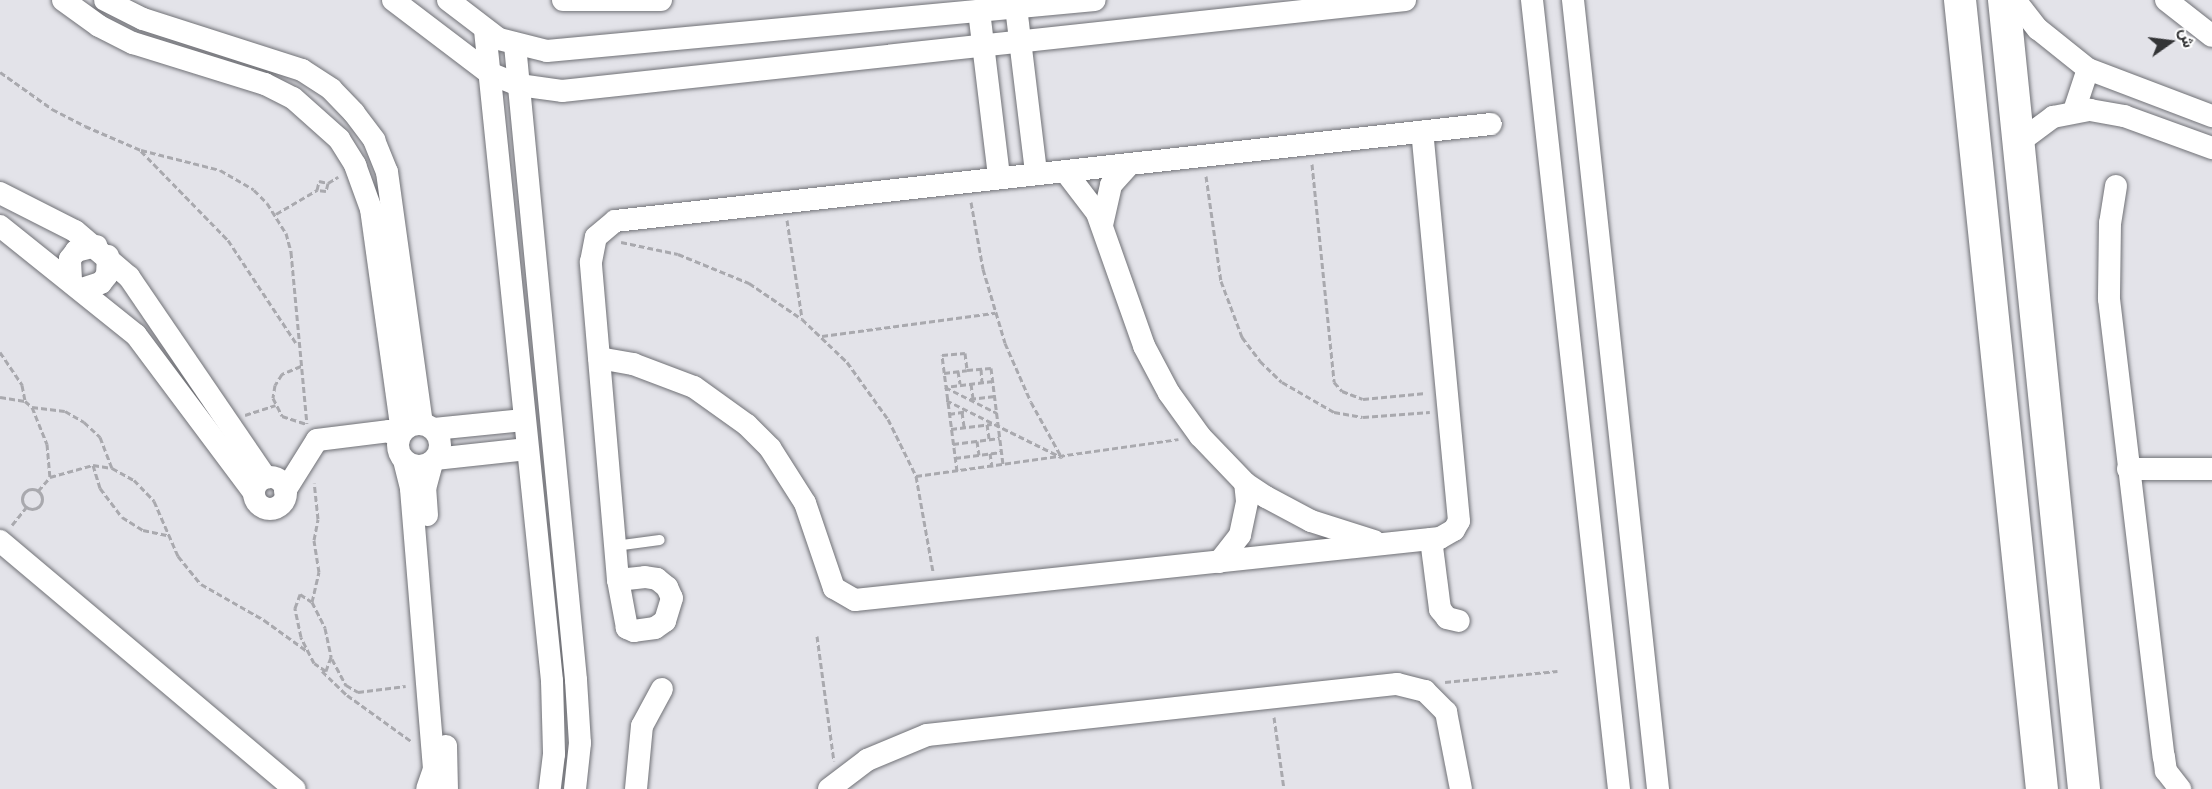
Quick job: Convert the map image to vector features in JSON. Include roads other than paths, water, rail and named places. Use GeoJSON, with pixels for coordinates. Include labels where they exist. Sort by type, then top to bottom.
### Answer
{"type":"FeatureCollection","features":[{"type":"Feature","properties":{"kind":"street"},"geometry":{"type":"LineString","coordinates":[[63,0],[99,26],[133,43],[227,75],[265,84],[318,117],[355,165],[371,209],[384,308],[406,380],[414,431],[398,450],[419,499],[438,775]]}},
{"type":"Feature","properties":{"kind":"street"},"geometry":{"type":"LineString","coordinates":[[105,0],[143,19],[234,48],[272,57],[303,70],[331,89],[354,113],[374,141],[387,172],[394,205],[407,304],[406,380]]}},
{"type":"Feature","properties":{"kind":"street"},"geometry":{"type":"LineString","coordinates":[[393,0],[489,73],[519,85],[562,91],[1405,0]]}},
{"type":"Feature","properties":{"kind":"street"},"geometry":{"type":"LineString","coordinates":[[448,0],[484,30],[515,45],[547,51],[1095,0]]}},
{"type":"Feature","properties":{"kind":"street"},"geometry":{"type":"LineString","coordinates":[[563,0],[661,0]]}},
{"type":"Feature","properties":{"kind":"street"},"geometry":{"type":"LineString","coordinates":[[1532,0],[1619,789]]}},
{"type":"Feature","properties":{"kind":"street"},"geometry":{"type":"LineString","coordinates":[[1573,0],[1658,789]]}},
{"type":"Feature","properties":{"kind":"street"},"geometry":{"type":"LineString","coordinates":[[1960,0],[2042,789]]}},
{"type":"Feature","properties":{"kind":"street"},"geometry":{"type":"LineString","coordinates":[[2004,0],[2084,789]]}},
{"type":"Feature","properties":{"kind":"street"},"geometry":{"type":"LineString","coordinates":[[2015,0],[2038,29],[2088,69],[2162,99],[2212,116]]}},
{"type":"Feature","properties":{"kind":"street"},"geometry":{"type":"LineString","coordinates":[[2166,0],[2212,36]]}},
{"type":"Feature","properties":{"kind":"street"},"geometry":{"type":"LineString","coordinates":[[1016,7],[1036,173]]}},
{"type":"Feature","properties":{"kind":"street"},"geometry":{"type":"LineString","coordinates":[[979,11],[999,176]]}},
{"type":"Feature","properties":{"kind":"street"},"geometry":{"type":"LineString","coordinates":[[133,43],[143,19]]}},
{"type":"Feature","properties":{"kind":"street"},"geometry":{"type":"LineString","coordinates":[[484,30],[552,681],[554,754],[550,789]]}},
{"type":"Feature","properties":{"kind":"street"},"geometry":{"type":"LineString","coordinates":[[515,45],[576,680],[580,743],[575,789]]}},
{"type":"Feature","properties":{"kind":"street"},"geometry":{"type":"LineString","coordinates":[[227,75],[234,48]]}},
{"type":"Feature","properties":{"kind":"street"},"geometry":{"type":"LineString","coordinates":[[2074,111],[2088,69]]}},
{"type":"Feature","properties":{"kind":"street"},"geometry":{"type":"LineString","coordinates":[[2124,116],[2134,88]]}},
{"type":"Feature","properties":{"kind":"street"},"geometry":{"type":"LineString","coordinates":[[2153,126],[2162,99]]}},
{"type":"Feature","properties":{"kind":"street"},"geometry":{"type":"LineString","coordinates":[[2018,143],[2053,117],[2074,111],[2107,111],[2212,148]]}},
{"type":"Feature","properties":{"kind":"street"},"geometry":{"type":"LineString","coordinates":[[618,580],[591,262],[596,237],[615,221],[999,176],[1065,171],[1491,124]]}},
{"type":"Feature","properties":{"kind":"street"},"geometry":{"type":"LineString","coordinates":[[599,358],[664,373],[694,387],[747,424],[789,475],[818,534],[828,577],[844,596],[867,601],[1448,536],[1459,521],[1422,132]]}},
{"type":"Feature","properties":{"kind":"street"},"geometry":{"type":"LineString","coordinates":[[1102,225],[1111,184],[1130,164]]}},
{"type":"Feature","properties":{"kind":"street"},"geometry":{"type":"LineString","coordinates":[[1065,171],[1083,190],[1102,225],[1144,346],[1169,393],[1200,436],[1245,483],[1311,521],[1384,544]]}},
{"type":"Feature","properties":{"kind":"street"},"geometry":{"type":"LineString","coordinates":[[2116,186],[2109,232],[2109,298],[2164,758],[2166,771],[2180,789]]}},
{"type":"Feature","properties":{"kind":"street"},"geometry":{"type":"LineString","coordinates":[[0,193],[52,217],[102,251],[147,300],[169,357],[227,433],[260,485],[262,507],[273,509],[283,502],[285,491],[309,448],[330,436],[414,431],[524,420]]}},
{"type":"Feature","properties":{"kind":"street"},"geometry":{"type":"LineString","coordinates":[[371,209],[394,205]]}},
{"type":"Feature","properties":{"kind":"street"},"geometry":{"type":"LineString","coordinates":[[0,226],[77,284],[136,335],[169,357]]}},
{"type":"Feature","properties":{"kind":"street"},"geometry":{"type":"LineString","coordinates":[[1985,250],[2029,246]]}},
{"type":"Feature","properties":{"kind":"street"},"geometry":{"type":"LineString","coordinates":[[77,284],[70,260],[76,251],[102,251]]}},
{"type":"Feature","properties":{"kind":"street"},"geometry":{"type":"LineString","coordinates":[[77,284],[101,283],[107,275],[102,251]]}},
{"type":"Feature","properties":{"kind":"street"},"geometry":{"type":"LineString","coordinates":[[384,308],[407,304]]}},
{"type":"Feature","properties":{"kind":"street"},"geometry":{"type":"LineString","coordinates":[[414,431],[441,447],[419,499]]}},
{"type":"Feature","properties":{"kind":"street"},"geometry":{"type":"LineString","coordinates":[[404,460],[415,466],[434,460],[527,449]]}},
{"type":"Feature","properties":{"kind":"street"},"geometry":{"type":"LineString","coordinates":[[2128,469],[2212,469]]}},
{"type":"Feature","properties":{"kind":"street"},"geometry":{"type":"LineString","coordinates":[[1219,562],[1240,535],[1247,501],[1245,483]]}},
{"type":"Feature","properties":{"kind":"street"},"geometry":{"type":"LineString","coordinates":[[1431,539],[1440,609],[1447,618],[1459,621]]}},
{"type":"Feature","properties":{"kind":"street"},"geometry":{"type":"LineString","coordinates":[[4,544],[295,789]]}},
{"type":"Feature","properties":{"kind":"street"},"geometry":{"type":"LineString","coordinates":[[552,681],[576,680]]}},
{"type":"Feature","properties":{"kind":"street"},"geometry":{"type":"LineString","coordinates":[[834,784],[886,750],[927,735],[1271,697],[1410,685],[1437,700],[1446,712],[1461,789]]}},
{"type":"Feature","properties":{"kind":"street"},"geometry":{"type":"LineString","coordinates":[[636,789],[642,726],[662,689]]}},
{"type":"Feature","properties":{"kind":"lane"},"geometry":{"type":"LineString","coordinates":[[615,546],[660,540]]}}]}
